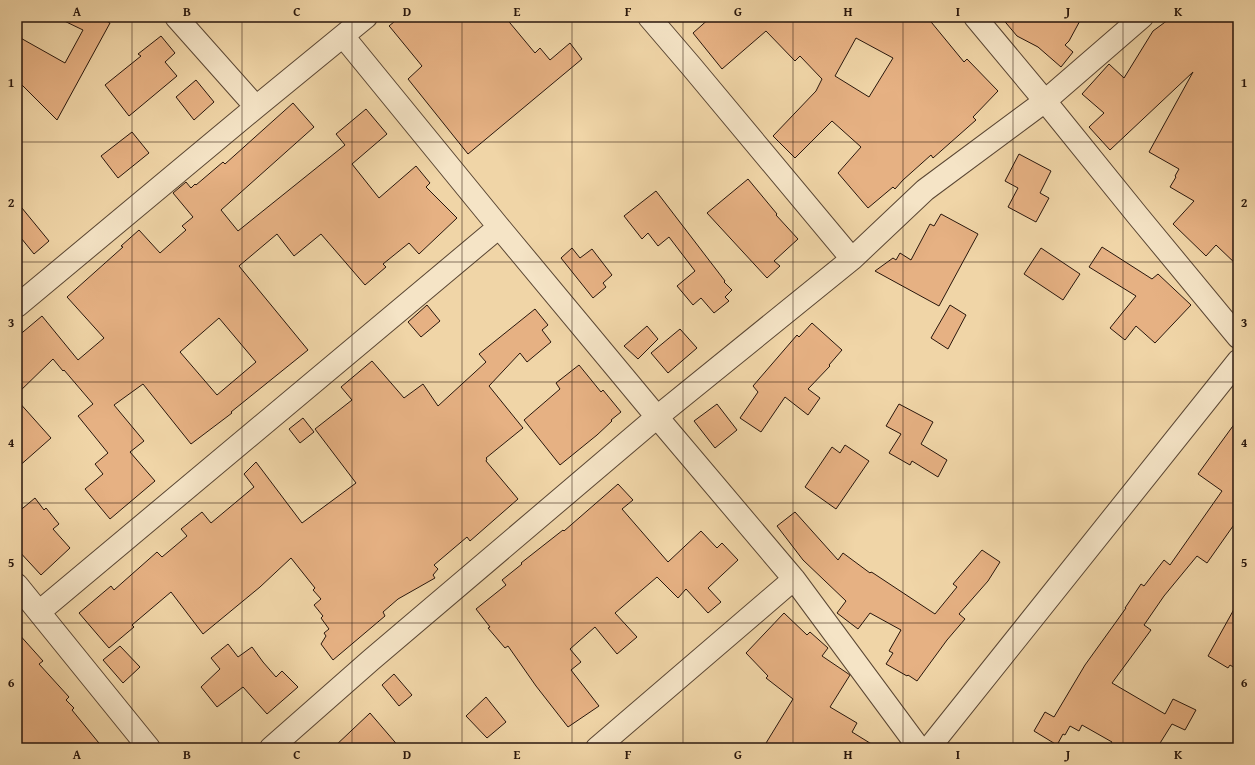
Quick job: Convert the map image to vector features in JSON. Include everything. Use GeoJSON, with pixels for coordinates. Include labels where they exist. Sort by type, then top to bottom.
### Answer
{"type":"FeatureCollection","features":[{"type":"Feature","properties":{"kind":"street"},"geometry":{"type":"LineString","coordinates":[[176,17],[256,107]]}},
{"type":"Feature","properties":{"kind":"street"},"geometry":{"type":"LineString","coordinates":[[17,306],[366,17]]}},
{"type":"Feature","properties":{"kind":"street"},"geometry":{"type":"LineString","coordinates":[[648,17],[692,66],[852,259]]}},
{"type":"Feature","properties":{"kind":"street"},"geometry":{"type":"LineString","coordinates":[[975,17],[1238,338]]}},
{"type":"Feature","properties":{"kind":"street"},"geometry":{"type":"LineString","coordinates":[[271,748],[371,660],[657,417],[852,259],[925,190],[1045,101],[1142,17]]}},
{"type":"Feature","properties":{"kind":"street"},"geometry":{"type":"LineString","coordinates":[[343,36],[499,227],[794,579],[919,748]]}},
{"type":"Feature","properties":{"kind":"street"},"geometry":{"type":"LineString","coordinates":[[40,612],[499,227]]}},
{"type":"Feature","properties":{"kind":"street"},"geometry":{"type":"LineString","coordinates":[[929,748],[1238,361]]}},
{"type":"Feature","properties":{"kind":"street"},"geometry":{"type":"LineString","coordinates":[[596,748],[794,579]]}},
{"type":"Feature","properties":{"kind":"street"},"geometry":{"type":"LineString","coordinates":[[17,585],[149,748]]}},
{"type":"Feature","properties":{"kind":"building"},"geometry":{"type":"Polygon","coordinates":[[[56,17],[99,17],[110,23],[57,120],[17,80],[17,36],[65,63],[83,30],[56,17]]]}},
{"type":"Feature","properties":{"kind":"building"},"geometry":{"type":"Polygon","coordinates":[[[400,17],[505,17],[535,53],[540,48],[550,60],[570,43],[582,59],[468,154],[408,79],[422,66],[389,26],[400,17]]]}},
{"type":"Feature","properties":{"kind":"building"},"geometry":{"type":"Polygon","coordinates":[[[711,17],[927,17],[964,62],[967,59],[998,91],[973,117],[976,120],[933,158],[931,155],[895,189],[893,187],[868,208],[838,173],[861,147],[832,121],[795,158],[773,136],[816,91],[822,79],[800,56],[795,61],[766,31],[722,69],[693,33],[711,17]],[[856,38],[835,76],[869,97],[893,58],[856,38]]]}},
{"type":"Feature","properties":{"kind":"building"},"geometry":{"type":"Polygon","coordinates":[[[1001,17],[1082,17],[1069,41],[1065,45],[1073,52],[1061,67],[1038,47],[1017,36],[1001,17]]]}},
{"type":"Feature","properties":{"kind":"building"},"geometry":{"type":"Polygon","coordinates":[[[1172,17],[1238,17],[1238,266],[1216,245],[1206,256],[1173,224],[1194,201],[1170,187],[1179,169],[1149,152],[1193,72],[1110,150],[1089,127],[1104,113],[1082,94],[1109,64],[1124,78],[1153,31],[1172,17]]]}},
{"type":"Feature","properties":{"kind":"building"},"geometry":{"type":"Polygon","coordinates":[[[161,36],[175,53],[165,62],[177,76],[129,116],[105,85],[141,56],[138,54],[161,36]]]}},
{"type":"Feature","properties":{"kind":"building"},"geometry":{"type":"Polygon","coordinates":[[[196,80],[214,102],[194,120],[176,97],[196,80]]]}},
{"type":"Feature","properties":{"kind":"building"},"geometry":{"type":"Polygon","coordinates":[[[293,103],[314,127],[221,210],[238,231],[345,145],[336,134],[366,109],[387,134],[352,164],[379,198],[416,166],[430,183],[426,187],[457,218],[419,254],[409,243],[383,264],[386,267],[365,285],[321,234],[294,256],[277,234],[239,266],[308,350],[231,412],[232,413],[191,444],[143,384],[114,405],[144,441],[130,452],[155,481],[110,519],[85,489],[103,474],[95,464],[108,453],[78,416],[93,404],[53,359],[17,394],[17,337],[42,316],[78,360],[104,338],[67,297],[123,247],[121,246],[139,230],[160,253],[186,230],[182,226],[193,217],[173,193],[186,182],[191,188],[223,162],[225,164],[293,103]],[[219,318],[180,352],[217,395],[256,362],[219,318]]]}},
{"type":"Feature","properties":{"kind":"building"},"geometry":{"type":"Polygon","coordinates":[[[132,132],[149,153],[118,178],[101,156],[132,132]]]}},
{"type":"Feature","properties":{"kind":"building"},"geometry":{"type":"Polygon","coordinates":[[[1019,154],[1051,171],[1040,193],[1049,198],[1036,222],[1008,207],[1018,188],[1005,181],[1019,154]]]}},
{"type":"Feature","properties":{"kind":"building"},"geometry":{"type":"Polygon","coordinates":[[[748,179],[777,214],[776,215],[798,239],[774,261],[780,266],[767,278],[707,213],[748,179]]]}},
{"type":"Feature","properties":{"kind":"building"},"geometry":{"type":"Polygon","coordinates":[[[656,191],[725,281],[724,282],[732,290],[725,297],[729,301],[714,313],[701,298],[693,305],[677,286],[695,271],[669,237],[658,246],[648,233],[642,239],[624,216],[656,191]]]}},
{"type":"Feature","properties":{"kind":"building"},"geometry":{"type":"Polygon","coordinates":[[[17,202],[49,241],[34,254],[17,233],[17,202]]]}},
{"type":"Feature","properties":{"kind":"building"},"geometry":{"type":"Polygon","coordinates":[[[941,214],[978,234],[939,306],[875,271],[893,258],[896,260],[900,253],[911,260],[930,224],[934,226],[941,214]]]}},
{"type":"Feature","properties":{"kind":"building"},"geometry":{"type":"Polygon","coordinates":[[[1102,247],[1152,279],[1158,274],[1191,305],[1155,343],[1136,326],[1125,340],[1110,328],[1136,296],[1089,267],[1102,247]]]}},
{"type":"Feature","properties":{"kind":"building"},"geometry":{"type":"Polygon","coordinates":[[[572,248],[580,258],[592,249],[612,275],[603,283],[606,287],[593,298],[561,258],[572,248]]]}},
{"type":"Feature","properties":{"kind":"building"},"geometry":{"type":"Polygon","coordinates":[[[1041,248],[1080,274],[1063,300],[1024,274],[1041,248]]]}},
{"type":"Feature","properties":{"kind":"building"},"geometry":{"type":"Polygon","coordinates":[[[427,305],[440,321],[421,337],[408,322],[427,305]]]}},
{"type":"Feature","properties":{"kind":"building"},"geometry":{"type":"Polygon","coordinates":[[[950,305],[966,315],[948,349],[931,338],[950,305]]]}},
{"type":"Feature","properties":{"kind":"building"},"geometry":{"type":"Polygon","coordinates":[[[535,309],[548,325],[542,330],[551,342],[527,362],[520,353],[489,386],[523,428],[486,458],[486,461],[518,499],[470,541],[467,537],[434,565],[438,569],[433,575],[435,578],[398,599],[383,612],[385,616],[333,660],[321,644],[326,636],[324,633],[329,629],[321,618],[323,616],[314,605],[321,599],[313,590],[315,588],[291,558],[260,587],[203,634],[171,592],[132,625],[134,627],[109,648],[79,613],[111,586],[114,590],[157,552],[162,557],[187,536],[181,529],[202,512],[211,523],[254,487],[244,474],[256,462],[302,523],[356,483],[315,429],[352,400],[341,387],[372,361],[404,398],[423,384],[438,406],[486,362],[479,354],[535,309]]]}},
{"type":"Feature","properties":{"kind":"building"},"geometry":{"type":"Polygon","coordinates":[[[812,323],[842,350],[829,365],[830,366],[808,389],[820,398],[808,415],[785,397],[761,432],[740,418],[758,392],[753,386],[797,335],[799,337],[812,323]]]}},
{"type":"Feature","properties":{"kind":"building"},"geometry":{"type":"Polygon","coordinates":[[[647,326],[658,339],[638,359],[624,346],[647,326]]]}},
{"type":"Feature","properties":{"kind":"building"},"geometry":{"type":"Polygon","coordinates":[[[680,329],[697,348],[668,373],[651,353],[680,329]]]}},
{"type":"Feature","properties":{"kind":"building"},"geometry":{"type":"Polygon","coordinates":[[[579,365],[601,392],[603,390],[621,412],[597,435],[560,465],[524,420],[560,389],[556,383],[579,365]]]}},
{"type":"Feature","properties":{"kind":"building"},"geometry":{"type":"Polygon","coordinates":[[[17,400],[51,438],[17,468],[17,400]]]}},
{"type":"Feature","properties":{"kind":"building"},"geometry":{"type":"Polygon","coordinates":[[[717,404],[737,430],[715,448],[694,421],[717,404]]]}},
{"type":"Feature","properties":{"kind":"building"},"geometry":{"type":"Polygon","coordinates":[[[899,404],[933,422],[921,444],[947,460],[938,477],[912,461],[910,465],[889,453],[901,434],[886,426],[899,404]]]}},
{"type":"Feature","properties":{"kind":"building"},"geometry":{"type":"Polygon","coordinates":[[[303,418],[314,432],[300,443],[289,429],[303,418]]]}},
{"type":"Feature","properties":{"kind":"building"},"geometry":{"type":"Polygon","coordinates":[[[1238,419],[1238,519],[1207,563],[1197,556],[1164,596],[1144,625],[1151,630],[1112,683],[1165,714],[1173,699],[1196,710],[1185,730],[1172,724],[1157,748],[1108,748],[1112,742],[1082,725],[1079,731],[1070,726],[1065,735],[1063,734],[1057,745],[1034,731],[1045,712],[1054,717],[1085,665],[1126,608],[1141,584],[1144,586],[1164,560],[1170,565],[1222,491],[1198,474],[1238,419]]]}},
{"type":"Feature","properties":{"kind":"building"},"geometry":{"type":"Polygon","coordinates":[[[845,445],[869,461],[836,509],[805,487],[832,447],[840,453],[845,445]]]}},
{"type":"Feature","properties":{"kind":"building"},"geometry":{"type":"Polygon","coordinates":[[[618,484],[633,500],[622,509],[668,562],[701,531],[717,548],[722,543],[738,560],[708,588],[721,602],[708,613],[686,589],[678,598],[657,577],[615,613],[637,637],[617,654],[595,627],[570,649],[581,662],[571,670],[599,706],[568,727],[536,686],[508,646],[505,648],[488,628],[490,627],[476,609],[506,585],[502,580],[522,564],[521,563],[563,530],[564,531],[618,484]]]}},
{"type":"Feature","properties":{"kind":"building"},"geometry":{"type":"Polygon","coordinates":[[[35,498],[44,510],[46,508],[59,524],[53,529],[70,548],[41,575],[17,549],[17,513],[35,498]]]}},
{"type":"Feature","properties":{"kind":"building"},"geometry":{"type":"Polygon","coordinates":[[[795,512],[838,560],[843,553],[870,573],[873,573],[935,614],[957,587],[953,584],[982,550],[1000,562],[988,581],[959,614],[965,619],[947,640],[917,681],[886,664],[893,653],[889,651],[901,630],[870,613],[858,629],[837,613],[846,601],[803,560],[777,526],[795,512]]]}},
{"type":"Feature","properties":{"kind":"building"},"geometry":{"type":"Polygon","coordinates":[[[1238,602],[1238,670],[1230,665],[1228,668],[1208,656],[1238,602]]]}},
{"type":"Feature","properties":{"kind":"building"},"geometry":{"type":"Polygon","coordinates":[[[784,613],[807,635],[810,632],[828,648],[822,656],[850,675],[830,707],[857,723],[852,732],[878,748],[763,748],[793,699],[766,678],[768,676],[746,653],[784,613]]]}},
{"type":"Feature","properties":{"kind":"building"},"geometry":{"type":"Polygon","coordinates":[[[17,632],[43,661],[39,664],[69,697],[66,700],[74,708],[72,710],[103,748],[17,748],[17,632]]]}},
{"type":"Feature","properties":{"kind":"building"},"geometry":{"type":"Polygon","coordinates":[[[228,644],[238,657],[252,647],[276,677],[282,671],[298,687],[267,714],[243,687],[217,707],[201,687],[220,669],[211,658],[228,644]]]}},
{"type":"Feature","properties":{"kind":"building"},"geometry":{"type":"Polygon","coordinates":[[[120,646],[140,667],[123,683],[103,660],[120,646]]]}},
{"type":"Feature","properties":{"kind":"building"},"geometry":{"type":"Polygon","coordinates":[[[394,674],[412,695],[399,706],[382,685],[394,674]]]}},
{"type":"Feature","properties":{"kind":"building"},"geometry":{"type":"Polygon","coordinates":[[[486,697],[506,722],[487,738],[466,716],[486,697]]]}},
{"type":"Feature","properties":{"kind":"building"},"geometry":{"type":"Polygon","coordinates":[[[370,713],[400,748],[333,748],[370,713]]]}}]}
